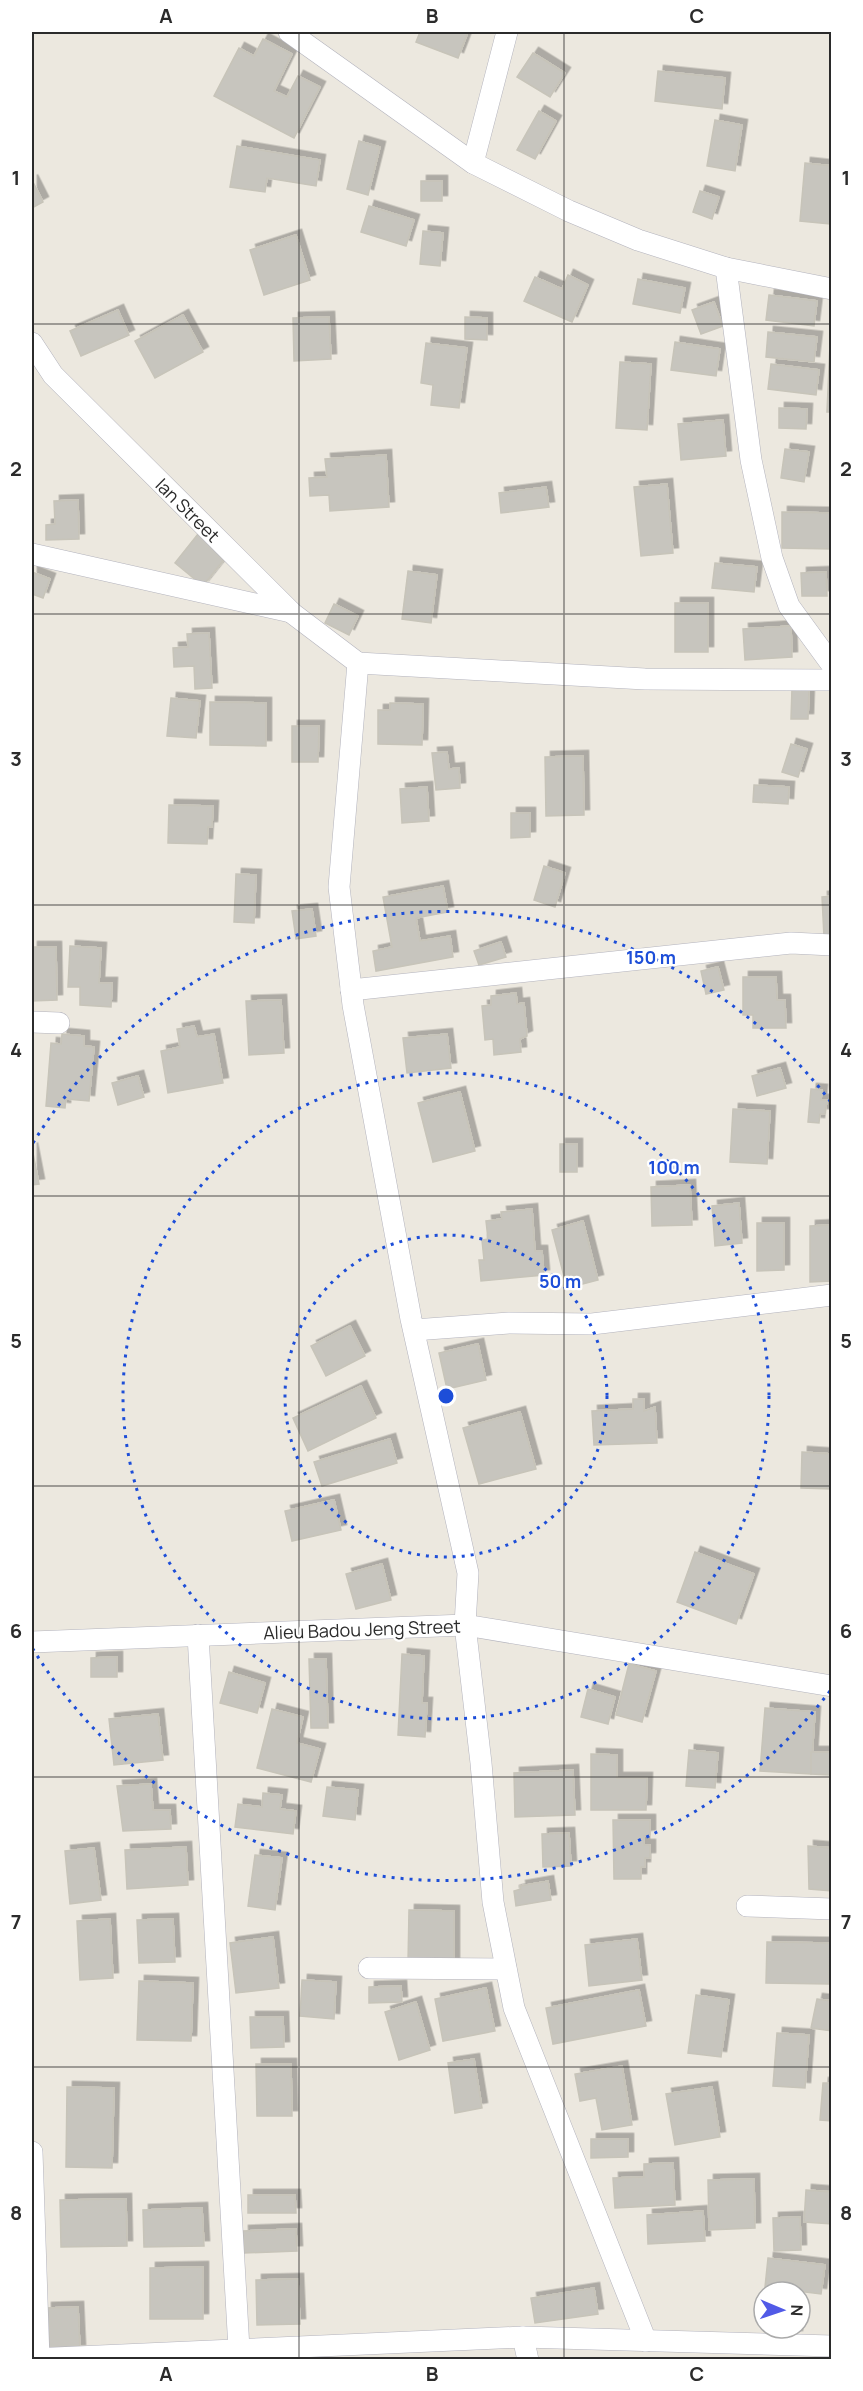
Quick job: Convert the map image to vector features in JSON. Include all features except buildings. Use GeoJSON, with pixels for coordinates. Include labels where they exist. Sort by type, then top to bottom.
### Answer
{"type":"FeatureCollection","features":[{"type":"Feature","properties":{"kind":"street"},"geometry":{"type":"LineString","coordinates":[[289,32],[473,163],[589,219],[638,240],[726,268],[831,289]]}},
{"type":"Feature","properties":{"kind":"street"},"geometry":{"type":"LineString","coordinates":[[473,163],[507,32]]}},
{"type":"Feature","properties":{"kind":"street"},"geometry":{"type":"LineString","coordinates":[[726,268],[751,460],[772,558],[789,606],[831,665]]}},
{"type":"Feature","properties":{"kind":"street","name":"Ian Street"},"geometry":{"type":"LineString","coordinates":[[32,343],[53,375],[292,613],[358,663]]}},
{"type":"Feature","properties":{"kind":"street"},"geometry":{"type":"LineString","coordinates":[[32,554],[292,613]]}},
{"type":"Feature","properties":{"kind":"street"},"geometry":{"type":"LineString","coordinates":[[646,2341],[514,2008],[493,1902],[482,1763],[465,1625],[468,1573],[414,1330],[351,990],[339,887],[358,663],[645,679],[831,680]]}},
{"type":"Feature","properties":{"kind":"street"},"geometry":{"type":"LineString","coordinates":[[351,990],[791,943],[831,945]]}},
{"type":"Feature","properties":{"kind":"street"},"geometry":{"type":"LineString","coordinates":[[32,1022],[59,1023]]}},
{"type":"Feature","properties":{"kind":"street"},"geometry":{"type":"LineString","coordinates":[[414,1330],[509,1323],[592,1324],[831,1295]]}},
{"type":"Feature","properties":{"kind":"street","name":"Alieu Badou Jeng Street"},"geometry":{"type":"LineString","coordinates":[[32,1642],[465,1625],[831,1686]]}},
{"type":"Feature","properties":{"kind":"street"},"geometry":{"type":"LineString","coordinates":[[198,1635],[239,2349]]}},
{"type":"Feature","properties":{"kind":"street"},"geometry":{"type":"LineString","coordinates":[[747,1906],[831,1909]]}},
{"type":"Feature","properties":{"kind":"street"},"geometry":{"type":"LineString","coordinates":[[369,1968],[506,1969]]}},
{"type":"Feature","properties":{"kind":"street"},"geometry":{"type":"LineString","coordinates":[[32,2152],[39,2359]]}},
{"type":"Feature","properties":{"kind":"street"},"geometry":{"type":"LineString","coordinates":[[523,2337],[528,2360]]}},
{"type":"Feature","properties":{"kind":"street"},"geometry":{"type":"LineString","coordinates":[[32,2359],[523,2337],[831,2346]]}}]}
